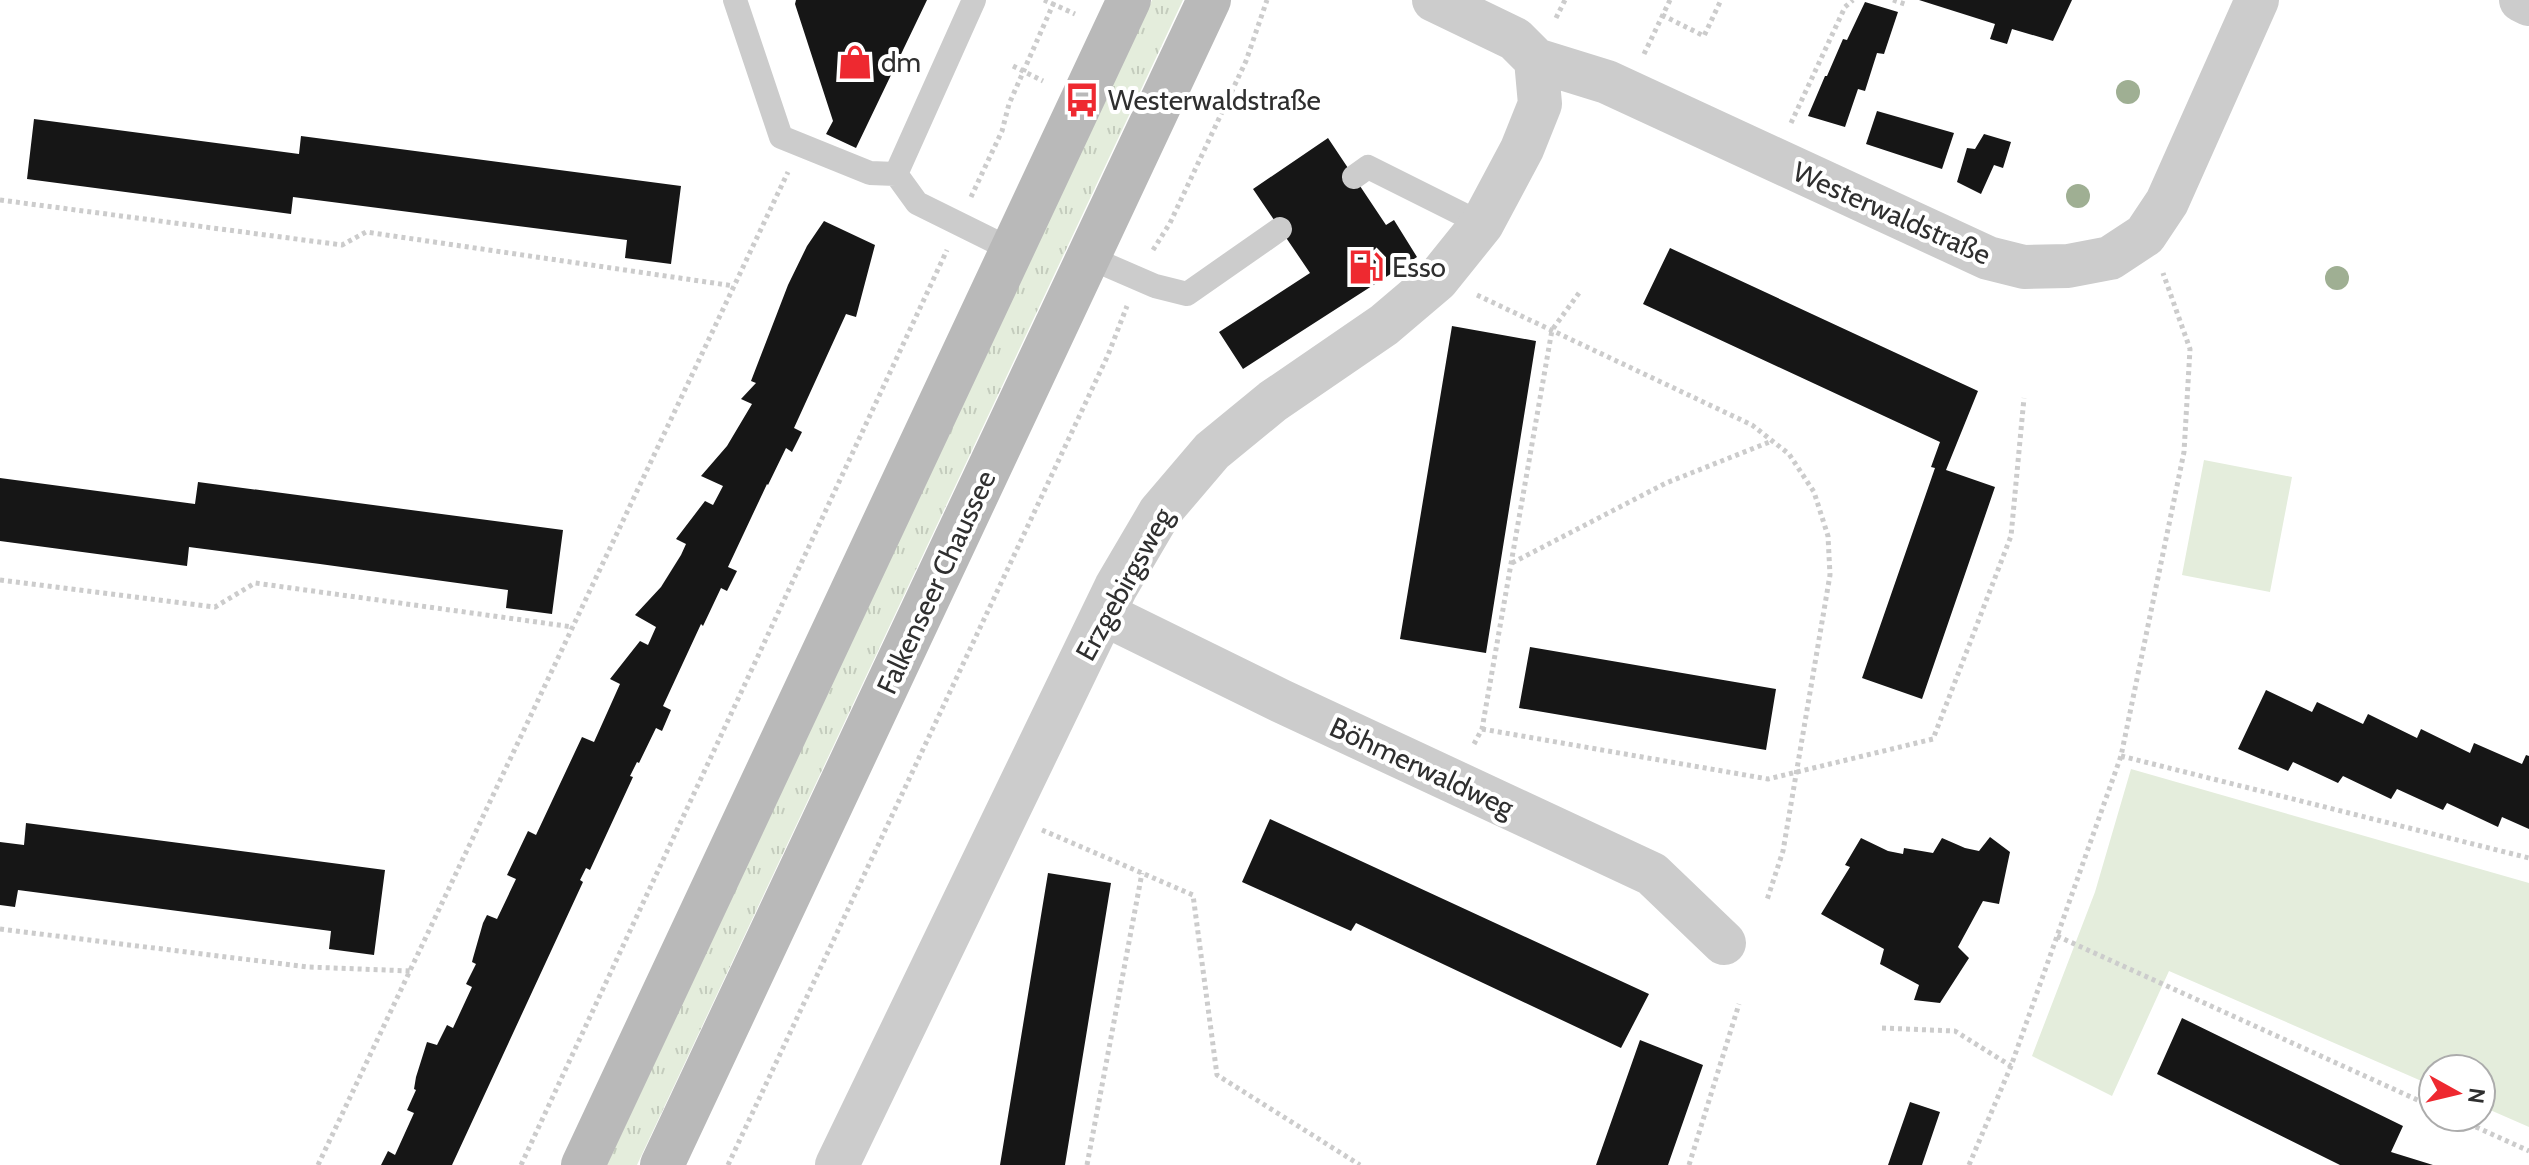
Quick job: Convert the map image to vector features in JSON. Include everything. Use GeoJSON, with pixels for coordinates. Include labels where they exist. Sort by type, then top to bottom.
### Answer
{"type":"FeatureCollection","features":[{"type":"Feature","properties":{"kind":"main road"},"geometry":{"type":"LineString","coordinates":[[583,1165],[1129,0]]}},
{"type":"Feature","properties":{"kind":"main road","name":"Falkenseer Chaussee"},"geometry":{"type":"LineString","coordinates":[[662,1165],[1209,0]]}},
{"type":"Feature","properties":{"kind":"street","name":"Westerwaldstraße"},"geometry":{"type":"LineString","coordinates":[[1434,0],[1515,39],[1536,60],[1607,82],[1988,258],[2024,267],[2068,266],[2110,258],[2145,235],[2167,202],[2257,0]]}},
{"type":"Feature","properties":{"kind":"street"},"geometry":{"type":"LineString","coordinates":[[2521,0],[2529,4]]}},
{"type":"Feature","properties":{"kind":"street","name":"Erzgebirgsweg"},"geometry":{"type":"LineString","coordinates":[[837,1165],[1116,587],[1160,512],[1212,451],[1273,401],[1384,325],[1437,280],[1482,224],[1522,149],[1540,104],[1536,60]]}},
{"type":"Feature","properties":{"kind":"street","name":"Böhmerwaldweg"},"geometry":{"type":"LineString","coordinates":[[1104,614],[1281,701],[1652,874],[1724,943]]}},
{"type":"Feature","properties":{"kind":"lane"},"geometry":{"type":"LineString","coordinates":[[735,0],[781,137],[870,173],[896,174]]}},
{"type":"Feature","properties":{"kind":"lane"},"geometry":{"type":"LineString","coordinates":[[896,174],[974,0]]}},
{"type":"Feature","properties":{"kind":"lane"},"geometry":{"type":"LineString","coordinates":[[1354,177],[1368,167],[1482,224]]}},
{"type":"Feature","properties":{"kind":"lane"},"geometry":{"type":"LineString","coordinates":[[896,174],[917,203],[1012,250]]}},
{"type":"Feature","properties":{"kind":"lane"},"geometry":{"type":"LineString","coordinates":[[1088,257],[1139,279],[1187,294],[1280,229]]}},
{"type":"Feature","properties":{"kind":"path"},"geometry":{"type":"LineString","coordinates":[[1044,0],[1075,14]]}},
{"type":"Feature","properties":{"kind":"path"},"geometry":{"type":"LineString","coordinates":[[1556,18],[1565,0]]}},
{"type":"Feature","properties":{"kind":"path"},"geometry":{"type":"LineString","coordinates":[[1642,59],[1670,0]]}},
{"type":"Feature","properties":{"kind":"path"},"geometry":{"type":"LineString","coordinates":[[1662,15],[1704,36],[1721,0]]}},
{"type":"Feature","properties":{"kind":"path"},"geometry":{"type":"LineString","coordinates":[[1789,128],[1845,7],[1853,0]]}},
{"type":"Feature","properties":{"kind":"path"},"geometry":{"type":"LineString","coordinates":[[1893,0],[1908,5]]}},
{"type":"Feature","properties":{"kind":"path"},"geometry":{"type":"LineString","coordinates":[[521,1165],[1002,131],[1009,104],[1054,2]]}},
{"type":"Feature","properties":{"kind":"path"},"geometry":{"type":"LineString","coordinates":[[728,1165],[1108,355],[1139,279],[1170,223],[1246,61],[1266,2]]}},
{"type":"Feature","properties":{"kind":"path"},"geometry":{"type":"LineString","coordinates":[[1013,66],[1043,81]]}},
{"type":"Feature","properties":{"kind":"path"},"geometry":{"type":"LineString","coordinates":[[318,1165],[801,145]]}},
{"type":"Feature","properties":{"kind":"path"},"geometry":{"type":"LineString","coordinates":[[0,200],[342,245],[366,232],[734,286]]}},
{"type":"Feature","properties":{"kind":"path"},"geometry":{"type":"LineString","coordinates":[[1969,1165],[2011,1066],[2121,756],[2184,452],[2190,349],[2159,264]]}},
{"type":"Feature","properties":{"kind":"path"},"geometry":{"type":"LineString","coordinates":[[1472,292],[1752,425],[1789,454],[1814,492],[1828,536],[1830,575],[1783,851],[1767,900]]}},
{"type":"Feature","properties":{"kind":"path"},"geometry":{"type":"LineString","coordinates":[[1469,754],[1482,729],[1552,330],[1579,293]]}},
{"type":"Feature","properties":{"kind":"path"},"geometry":{"type":"LineString","coordinates":[[1482,729],[1768,779],[1933,739],[2011,536],[2024,398]]}},
{"type":"Feature","properties":{"kind":"path"},"geometry":{"type":"LineString","coordinates":[[1511,563],[1666,483],[1772,441]]}},
{"type":"Feature","properties":{"kind":"path"},"geometry":{"type":"LineString","coordinates":[[0,580],[215,607],[255,583],[573,627]]}},
{"type":"Feature","properties":{"kind":"path"},"geometry":{"type":"LineString","coordinates":[[2121,756],[2529,858]]}},
{"type":"Feature","properties":{"kind":"path"},"geometry":{"type":"LineString","coordinates":[[1035,827],[1193,895],[1217,1075],[1360,1165]]}},
{"type":"Feature","properties":{"kind":"path"},"geometry":{"type":"LineString","coordinates":[[1087,1165],[1142,873]]}},
{"type":"Feature","properties":{"kind":"path"},"geometry":{"type":"LineString","coordinates":[[0,929],[308,967],[411,971]]}},
{"type":"Feature","properties":{"kind":"path"},"geometry":{"type":"LineString","coordinates":[[2057,936],[2417,1100]]}},
{"type":"Feature","properties":{"kind":"path"},"geometry":{"type":"LineString","coordinates":[[1689,1165],[1739,1004]]}},
{"type":"Feature","properties":{"kind":"path"},"geometry":{"type":"LineString","coordinates":[[1882,1028],[1955,1031],[2011,1066]]}},
{"type":"Feature","properties":{"kind":"path"},"geometry":{"type":"LineString","coordinates":[[2489,1133],[2529,1151]]}},
{"type":"Feature","properties":{"kind":"green space"},"geometry":{"type":"Polygon","coordinates":[[[1152,0],[1183,0],[637,1165],[605,1165],[1152,0]]]}},
{"type":"Feature","properties":{"kind":"green space"},"geometry":{"type":"Polygon","coordinates":[[[2204,460],[2292,477],[2270,592],[2182,575],[2204,460]]]}},
{"type":"Feature","properties":{"kind":"green space"},"geometry":{"type":"Polygon","coordinates":[[[2131,769],[2529,883],[2529,1127],[2497,1113],[2497,1053],[2417,1053],[2417,1079],[2169,971],[2112,1096],[2032,1056],[2095,892],[2131,769]]]}},
{"type":"Feature","properties":{"kind":"building","name":"dm"},"geometry":{"type":"Polygon","coordinates":[[[796,0],[927,0],[856,148],[826,134],[833,121],[796,0]]]}},
{"type":"Feature","properties":{"kind":"building"},"geometry":{"type":"Polygon","coordinates":[[[1919,0],[2072,0],[2053,41],[2012,29],[2007,44],[1990,39],[1995,24],[1919,0]]]}},
{"type":"Feature","properties":{"kind":"building"},"geometry":{"type":"Polygon","coordinates":[[[1865,2],[1898,12],[1884,54],[1877,53],[1865,91],[1858,89],[1845,127],[1808,116],[1843,39],[1847,40],[1865,2]]]}},
{"type":"Feature","properties":{"kind":"building"},"geometry":{"type":"Polygon","coordinates":[[[1877,111],[1954,133],[1942,169],[1866,144],[1877,111]]]}},
{"type":"Feature","properties":{"kind":"building"},"geometry":{"type":"Polygon","coordinates":[[[34,119],[299,154],[301,136],[681,186],[671,264],[625,258],[627,240],[293,197],[291,214],[27,179],[34,119]]]}},
{"type":"Feature","properties":{"kind":"building"},"geometry":{"type":"Polygon","coordinates":[[[1984,134],[2011,142],[2003,168],[1994,165],[1981,194],[1957,182],[1967,148],[1975,149],[1984,134]]]}},
{"type":"Feature","properties":{"kind":"building"},"geometry":{"type":"Polygon","coordinates":[[[1328,138],[1386,225],[1394,220],[1417,257],[1243,369],[1219,332],[1310,273],[1253,189],[1328,138]]]}},
{"type":"Feature","properties":{"kind":"building"},"geometry":{"type":"Polygon","coordinates":[[[824,221],[875,245],[856,317],[846,314],[794,428],[802,432],[792,452],[786,448],[767,484],[728,567],[737,571],[727,591],[721,588],[703,626],[701,624],[663,706],[671,710],[662,731],[656,728],[630,776],[633,777],[590,870],[586,868],[580,880],[583,882],[452,1165],[381,1165],[388,1151],[395,1155],[414,1113],[407,1110],[416,1090],[416,1077],[427,1042],[437,1045],[447,1025],[453,1028],[472,987],[466,984],[476,964],[472,962],[483,923],[487,915],[497,919],[516,879],[507,875],[528,831],[536,835],[582,737],[594,742],[620,684],[610,679],[640,641],[648,645],[656,627],[635,615],[661,587],[681,555],[686,544],[676,539],[705,501],[713,505],[723,486],[701,476],[727,446],[752,404],[741,399],[756,383],[751,381],[788,285],[807,246],[824,221]]]}},
{"type":"Feature","properties":{"kind":"building"},"geometry":{"type":"Polygon","coordinates":[[[1670,248],[1978,391],[1946,470],[1995,487],[1922,699],[1862,678],[1935,468],[1931,467],[1940,442],[1643,304],[1670,248]]]}},
{"type":"Feature","properties":{"kind":"building"},"geometry":{"type":"Polygon","coordinates":[[[1452,326],[1536,341],[1486,653],[1400,639],[1452,326]]]}},
{"type":"Feature","properties":{"kind":"building"},"geometry":{"type":"Polygon","coordinates":[[[0,478],[195,504],[198,482],[563,530],[552,614],[506,608],[508,590],[320,564],[189,547],[187,566],[0,541],[0,478]]]}},
{"type":"Feature","properties":{"kind":"building"},"geometry":{"type":"Polygon","coordinates":[[[1530,647],[1776,689],[1766,750],[1519,708],[1530,647]]]}},
{"type":"Feature","properties":{"kind":"building"},"geometry":{"type":"Polygon","coordinates":[[[2266,690],[2312,712],[2317,702],[2363,724],[2368,714],[2417,738],[2421,729],[2470,753],[2474,743],[2522,764],[2526,755],[2529,756],[2529,829],[2502,817],[2498,827],[2447,803],[2443,810],[2397,789],[2391,799],[2343,776],[2338,783],[2293,762],[2288,771],[2238,749],[2266,690]]]}},
{"type":"Feature","properties":{"kind":"building"},"geometry":{"type":"Polygon","coordinates":[[[1270,819],[1649,994],[1621,1048],[1356,923],[1351,931],[1242,882],[1270,819]]]}},
{"type":"Feature","properties":{"kind":"building"},"geometry":{"type":"Polygon","coordinates":[[[26,823],[385,870],[374,955],[329,949],[331,931],[18,890],[15,907],[0,905],[0,842],[24,845],[26,823]]]}},
{"type":"Feature","properties":{"kind":"building"},"geometry":{"type":"Polygon","coordinates":[[[1990,837],[2010,852],[1999,904],[1983,901],[1958,947],[1969,958],[1940,1003],[1914,1000],[1919,985],[1880,964],[1884,949],[1821,914],[1850,867],[1845,865],[1861,838],[1888,851],[1903,854],[1904,848],[1933,853],[1942,838],[1979,851],[1990,837]]]}},
{"type":"Feature","properties":{"kind":"building"},"geometry":{"type":"Polygon","coordinates":[[[1048,873],[1111,883],[1065,1165],[1000,1165],[1048,873]]]}},
{"type":"Feature","properties":{"kind":"building"},"geometry":{"type":"Polygon","coordinates":[[[2182,1018],[2403,1126],[2391,1152],[2433,1165],[2340,1165],[2157,1074],[2182,1018]]]}},
{"type":"Feature","properties":{"kind":"building"},"geometry":{"type":"Polygon","coordinates":[[[1640,1040],[1703,1065],[1668,1165],[1596,1165],[1640,1040]]]}},
{"type":"Feature","properties":{"kind":"building"},"geometry":{"type":"Polygon","coordinates":[[[1910,1102],[1940,1112],[1922,1165],[1888,1165],[1910,1102]]]}},
{"type":"Feature","properties":{"kind":"place","name":"dm"},"geometry":{"type":"Point","coordinates":[855,62]}},
{"type":"Feature","properties":{"kind":"place","name":"Westerwaldstraße"},"geometry":{"type":"Point","coordinates":[1082,100]}},
{"type":"Feature","properties":{"kind":"place","name":"Esso"},"geometry":{"type":"Point","coordinates":[1366,267]}}]}
